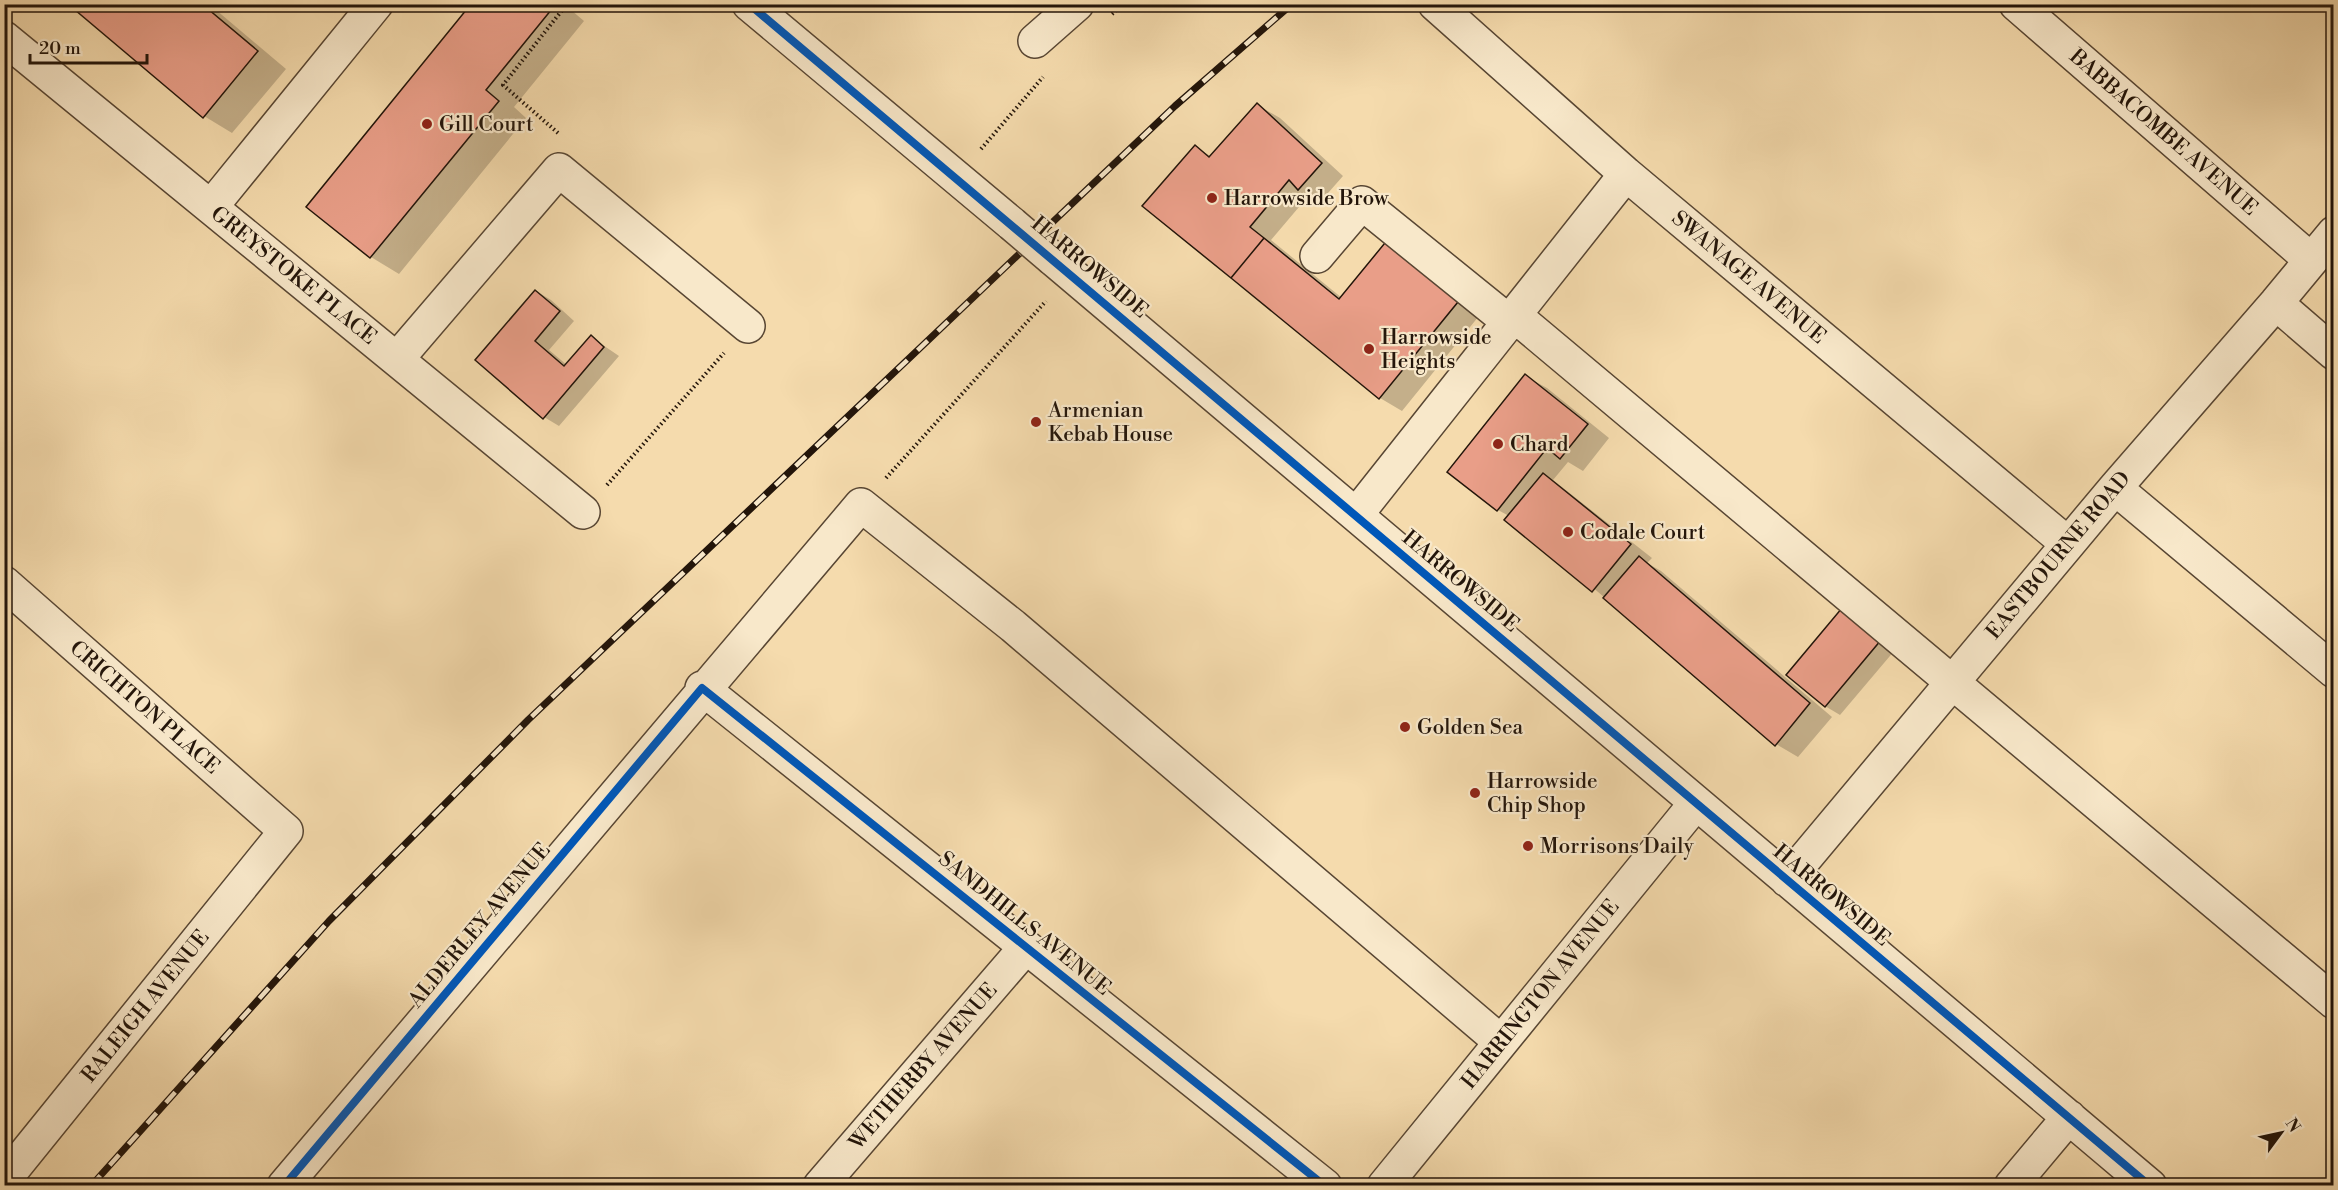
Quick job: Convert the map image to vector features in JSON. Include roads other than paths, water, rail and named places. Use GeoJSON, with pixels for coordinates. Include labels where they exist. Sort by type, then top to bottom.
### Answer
{"type":"FeatureCollection","features":[{"type":"Feature","properties":{"kind":"street"},"geometry":{"type":"LineString","coordinates":[[212,207],[376,4]]}},
{"type":"Feature","properties":{"kind":"street","name":"HARROWSIDE"},"geometry":{"type":"LineString","coordinates":[[749,4],[1071,273],[2150,1185]]}},
{"type":"Feature","properties":{"kind":"street"},"geometry":{"type":"LineString","coordinates":[[1035,40],[1077,4]]}},
{"type":"Feature","properties":{"kind":"street","name":"SWANAGE AVENUE"},"geometry":{"type":"LineString","coordinates":[[1435,4],[1626,174],[2068,544]]}},
{"type":"Feature","properties":{"kind":"street","name":"BABBACOMBE AVENUE"},"geometry":{"type":"LineString","coordinates":[[2016,4],[2311,260]]}},
{"type":"Feature","properties":{"kind":"street","name":"GREYSTOKE PLACE"},"geometry":{"type":"LineString","coordinates":[[4,38],[583,512]]}},
{"type":"Feature","properties":{"kind":"street"},"geometry":{"type":"LineString","coordinates":[[397,359],[559,170],[748,326]]}},
{"type":"Feature","properties":{"kind":"street"},"geometry":{"type":"LineString","coordinates":[[1356,515],[1626,174]]}},
{"type":"Feature","properties":{"kind":"street"},"geometry":{"type":"LineString","coordinates":[[1317,256],[1362,203],[1511,318],[2334,1002]]}},
{"type":"Feature","properties":{"kind":"street","name":"EASTBOURNE ROAD"},"geometry":{"type":"LineString","coordinates":[[1787,880],[2115,488],[2334,233]]}},
{"type":"Feature","properties":{"kind":"street"},"geometry":{"type":"LineString","coordinates":[[2276,303],[2334,353]]}},
{"type":"Feature","properties":{"kind":"street"},"geometry":{"type":"LineString","coordinates":[[2115,488],[2334,671]]}},
{"type":"Feature","properties":{"kind":"street","name":"ALDERLEY AVENUE"},"geometry":{"type":"LineString","coordinates":[[284,1185],[702,688],[861,505],[1022,634],[1501,1042]]}},
{"type":"Feature","properties":{"kind":"street","name":"CRICHTON PLACE"},"geometry":{"type":"LineString","coordinates":[[8,591],[286,831]]}},
{"type":"Feature","properties":{"kind":"street","name":"SANDHILLS AVENUE"},"geometry":{"type":"LineString","coordinates":[[702,688],[1325,1185]]}},
{"type":"Feature","properties":{"kind":"street","name":"HARRINGTON AVENUE"},"geometry":{"type":"LineString","coordinates":[[1384,1185],[1696,803]]}},
{"type":"Feature","properties":{"kind":"street","name":"RALEIGH AVENUE"},"geometry":{"type":"LineString","coordinates":[[4,1180],[286,831]]}},
{"type":"Feature","properties":{"kind":"street","name":"WETHERBY AVENUE"},"geometry":{"type":"LineString","coordinates":[[820,1185],[1026,947]]}},
{"type":"Feature","properties":{"kind":"street"},"geometry":{"type":"LineString","coordinates":[[2011,1185],[2069,1118]]}},
{"type":"Feature","properties":{"kind":"railway"},"geometry":{"type":"LineString","coordinates":[[91,1186],[329,921],[528,720],[1175,106],[1292,4]]}},
{"type":"Feature","properties":{"kind":"place","name":"Gill Court"},"geometry":{"type":"Point","coordinates":[427,124]}},
{"type":"Feature","properties":{"kind":"place","name":"Harrowside Brow"},"geometry":{"type":"Point","coordinates":[1212,198]}},
{"type":"Feature","properties":{"kind":"place","name":"Harrowside Heights"},"geometry":{"type":"Point","coordinates":[1369,349]}},
{"type":"Feature","properties":{"kind":"place","name":"Armenian Kebab House"},"geometry":{"type":"Point","coordinates":[1036,422]}},
{"type":"Feature","properties":{"kind":"place","name":"Chard"},"geometry":{"type":"Point","coordinates":[1498,444]}},
{"type":"Feature","properties":{"kind":"place","name":"Codale Court"},"geometry":{"type":"Point","coordinates":[1568,532]}},
{"type":"Feature","properties":{"kind":"place","name":"Golden Sea"},"geometry":{"type":"Point","coordinates":[1405,727]}},
{"type":"Feature","properties":{"kind":"place","name":"Harrowside Chip Shop"},"geometry":{"type":"Point","coordinates":[1475,793]}},
{"type":"Feature","properties":{"kind":"place","name":"Morrisons Daily"},"geometry":{"type":"Point","coordinates":[1528,846]}}]}
